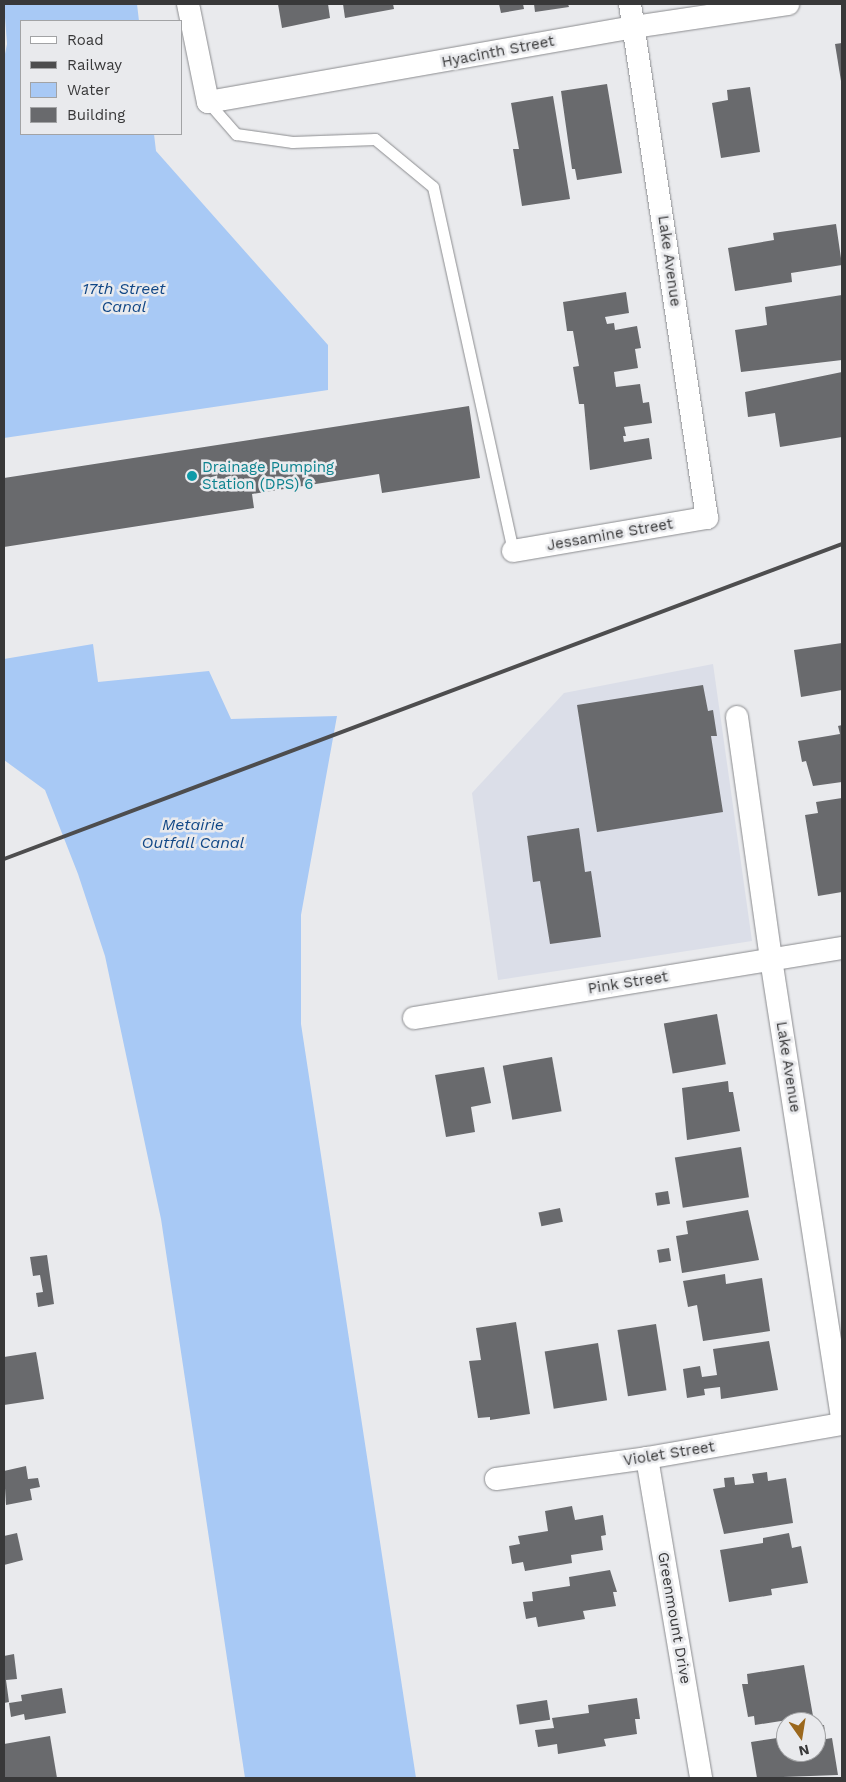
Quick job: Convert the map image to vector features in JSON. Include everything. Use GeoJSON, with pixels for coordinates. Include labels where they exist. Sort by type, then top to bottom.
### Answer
{"type":"FeatureCollection","features":[{"type":"Feature","properties":{"kind":"street"},"geometry":{"type":"LineString","coordinates":[[188,4],[208,102]]}},
{"type":"Feature","properties":{"kind":"street","name":"Lake Avenue"},"geometry":{"type":"LineString","coordinates":[[630,4],[707,518]]}},
{"type":"Feature","properties":{"kind":"street","name":"Hyacinth Street"},"geometry":{"type":"LineString","coordinates":[[208,102],[634,27],[788,4]]}},
{"type":"Feature","properties":{"kind":"street","name":"Jessamine Street"},"geometry":{"type":"LineString","coordinates":[[512,551],[707,518]]}},
{"type":"Feature","properties":{"kind":"street","name":"Lake Avenue"},"geometry":{"type":"LineString","coordinates":[[738,717],[771,960],[842,1416]]}},
{"type":"Feature","properties":{"kind":"street","name":"Pink Street"},"geometry":{"type":"LineString","coordinates":[[414,1018],[842,948]]}},
{"type":"Feature","properties":{"kind":"street","name":"Violet Street"},"geometry":{"type":"LineString","coordinates":[[496,1479],[647,1458],[842,1424]]}},
{"type":"Feature","properties":{"kind":"street","name":"Greenmount Drive"},"geometry":{"type":"LineString","coordinates":[[647,1458],[701,1778]]}},
{"type":"Feature","properties":{"kind":"lane"},"geometry":{"type":"LineString","coordinates":[[208,102],[236,134],[292,142],[375,139],[433,187],[512,551]]}},
{"type":"Feature","properties":{"kind":"shaded area"},"geometry":{"type":"Polygon","coordinates":[[[713,664],[752,941],[498,980],[472,793],[564,693],[713,664]]]}},
{"type":"Feature","properties":{"kind":"water","name":"17th Street Canal"},"geometry":{"type":"Polygon","coordinates":[[[4,4],[137,4],[139,20],[20,20],[20,135],[154,135],[156,151],[328,345],[328,390],[4,438],[4,59],[7,44],[4,4]]]}},
{"type":"Feature","properties":{"kind":"water","name":"Metairie Outfall Canal"},"geometry":{"type":"Polygon","coordinates":[[[93,644],[98,682],[209,671],[231,719],[337,716],[301,915],[301,1024],[416,1778],[245,1778],[161,1219],[105,956],[78,874],[45,790],[4,760],[4,659],[93,644]]]}},
{"type":"Feature","properties":{"kind":"building"},"geometry":{"type":"Polygon","coordinates":[[[278,4],[328,4],[330,18],[282,28],[278,4]]]}},
{"type":"Feature","properties":{"kind":"building"},"geometry":{"type":"Polygon","coordinates":[[[343,4],[393,4],[394,9],[345,18],[343,4]]]}},
{"type":"Feature","properties":{"kind":"building"},"geometry":{"type":"Polygon","coordinates":[[[499,4],[523,4],[524,9],[501,13],[499,4]]]}},
{"type":"Feature","properties":{"kind":"building"},"geometry":{"type":"Polygon","coordinates":[[[534,4],[568,4],[569,7],[535,12],[534,4]]]}},
{"type":"Feature","properties":{"kind":"building"},"geometry":{"type":"Polygon","coordinates":[[[842,43],[842,81],[841,81],[835,44],[842,43]]]}},
{"type":"Feature","properties":{"kind":"building"},"geometry":{"type":"Polygon","coordinates":[[[607,84],[622,173],[577,180],[575,169],[572,169],[561,91],[607,84]]]}},
{"type":"Feature","properties":{"kind":"building"},"geometry":{"type":"Polygon","coordinates":[[[750,87],[760,152],[721,158],[712,103],[728,100],[727,90],[750,87]]]}},
{"type":"Feature","properties":{"kind":"building"},"geometry":{"type":"Polygon","coordinates":[[[553,96],[570,199],[522,206],[513,149],[519,149],[511,103],[553,96]]]}},
{"type":"Feature","properties":{"kind":"building"},"geometry":{"type":"Polygon","coordinates":[[[836,224],[842,265],[791,273],[792,282],[735,291],[728,248],[774,240],[773,233],[836,224]]]}},
{"type":"Feature","properties":{"kind":"building"},"geometry":{"type":"Polygon","coordinates":[[[626,292],[629,313],[605,317],[607,324],[614,323],[615,330],[637,326],[641,348],[635,349],[638,368],[614,372],[616,387],[640,384],[643,403],[649,402],[652,423],[624,427],[626,436],[623,436],[624,442],[649,438],[652,459],[590,470],[584,404],[579,404],[573,367],[579,366],[573,331],[567,331],[563,302],[626,292]]]}},
{"type":"Feature","properties":{"kind":"building"},"geometry":{"type":"Polygon","coordinates":[[[842,295],[842,360],[741,372],[735,330],[767,325],[765,307],[842,295]]]}},
{"type":"Feature","properties":{"kind":"building"},"geometry":{"type":"Polygon","coordinates":[[[842,372],[842,437],[780,447],[775,413],[748,417],[745,392],[842,372]]]}},
{"type":"Feature","properties":{"kind":"building","name":"Drainage Pumping Station (DPS) 6"},"geometry":{"type":"Polygon","coordinates":[[[469,406],[480,478],[382,493],[379,474],[252,494],[254,508],[4,547],[4,478],[469,406]]]}},
{"type":"Feature","properties":{"kind":"building"},"geometry":{"type":"Polygon","coordinates":[[[842,643],[842,690],[801,697],[794,650],[842,643]]]}},
{"type":"Feature","properties":{"kind":"building"},"geometry":{"type":"Polygon","coordinates":[[[703,685],[708,711],[713,710],[717,736],[711,736],[723,812],[597,832],[577,705],[703,685]]]}},
{"type":"Feature","properties":{"kind":"building"},"geometry":{"type":"Polygon","coordinates":[[[842,725],[842,782],[813,786],[806,761],[802,762],[798,741],[840,734],[838,726],[842,725]]]}},
{"type":"Feature","properties":{"kind":"building"},"geometry":{"type":"Polygon","coordinates":[[[842,798],[842,892],[818,896],[805,815],[818,813],[816,802],[842,798]]]}},
{"type":"Feature","properties":{"kind":"building"},"geometry":{"type":"Polygon","coordinates":[[[579,828],[585,872],[591,871],[601,937],[550,944],[540,881],[533,882],[527,836],[579,828]]]}},
{"type":"Feature","properties":{"kind":"building"},"geometry":{"type":"Polygon","coordinates":[[[717,1014],[726,1064],[673,1074],[664,1023],[717,1014]]]}},
{"type":"Feature","properties":{"kind":"building"},"geometry":{"type":"Polygon","coordinates":[[[552,1057],[562,1111],[512,1120],[503,1066],[552,1057]]]}},
{"type":"Feature","properties":{"kind":"building"},"geometry":{"type":"Polygon","coordinates":[[[484,1067],[491,1103],[471,1107],[475,1132],[446,1137],[435,1075],[484,1067]]]}},
{"type":"Feature","properties":{"kind":"building"},"geometry":{"type":"Polygon","coordinates":[[[728,1081],[729,1092],[733,1092],[740,1131],[687,1140],[682,1088],[728,1081]]]}},
{"type":"Feature","properties":{"kind":"building"},"geometry":{"type":"Polygon","coordinates":[[[741,1147],[749,1197],[683,1208],[675,1157],[741,1147]]]}},
{"type":"Feature","properties":{"kind":"building"},"geometry":{"type":"Polygon","coordinates":[[[668,1191],[670,1204],[657,1206],[655,1193],[668,1191]]]}},
{"type":"Feature","properties":{"kind":"building"},"geometry":{"type":"Polygon","coordinates":[[[560,1208],[563,1222],[541,1226],[538,1213],[560,1208]]]}},
{"type":"Feature","properties":{"kind":"building"},"geometry":{"type":"Polygon","coordinates":[[[748,1210],[759,1260],[682,1273],[676,1236],[688,1234],[686,1221],[748,1210]]]}},
{"type":"Feature","properties":{"kind":"building"},"geometry":{"type":"Polygon","coordinates":[[[669,1248],[671,1261],[659,1263],[657,1250],[669,1248]]]}},
{"type":"Feature","properties":{"kind":"building"},"geometry":{"type":"Polygon","coordinates":[[[47,1255],[54,1304],[38,1307],[36,1293],[43,1292],[40,1275],[33,1276],[30,1257],[47,1255]]]}},
{"type":"Feature","properties":{"kind":"building"},"geometry":{"type":"Polygon","coordinates":[[[725,1274],[726,1284],[762,1278],[770,1331],[703,1341],[697,1305],[688,1307],[683,1281],[725,1274]]]}},
{"type":"Feature","properties":{"kind":"building"},"geometry":{"type":"Polygon","coordinates":[[[516,1322],[530,1414],[490,1420],[490,1417],[478,1418],[469,1361],[481,1360],[476,1328],[516,1322]]]}},
{"type":"Feature","properties":{"kind":"building"},"geometry":{"type":"Polygon","coordinates":[[[656,1324],[666,1390],[628,1396],[617,1330],[656,1324]]]}},
{"type":"Feature","properties":{"kind":"building"},"geometry":{"type":"Polygon","coordinates":[[[769,1341],[778,1390],[721,1399],[720,1387],[704,1389],[705,1395],[687,1398],[683,1369],[700,1366],[702,1377],[717,1375],[713,1349],[769,1341]]]}},
{"type":"Feature","properties":{"kind":"building"},"geometry":{"type":"Polygon","coordinates":[[[598,1343],[607,1400],[554,1409],[545,1351],[598,1343]]]}},
{"type":"Feature","properties":{"kind":"building"},"geometry":{"type":"Polygon","coordinates":[[[36,1352],[44,1399],[4,1405],[4,1357],[36,1352]]]}},
{"type":"Feature","properties":{"kind":"building"},"geometry":{"type":"Polygon","coordinates":[[[26,1466],[28,1479],[38,1478],[40,1487],[30,1489],[32,1500],[6,1505],[4,1471],[26,1466]]]}},
{"type":"Feature","properties":{"kind":"building"},"geometry":{"type":"Polygon","coordinates":[[[767,1472],[768,1481],[786,1478],[793,1523],[724,1534],[713,1489],[725,1487],[724,1478],[734,1477],[735,1485],[754,1483],[752,1474],[767,1472]]]}},
{"type":"Feature","properties":{"kind":"building"},"geometry":{"type":"Polygon","coordinates":[[[572,1506],[575,1520],[603,1515],[606,1535],[601,1536],[603,1550],[571,1555],[572,1563],[525,1571],[523,1562],[512,1564],[509,1546],[520,1544],[518,1536],[548,1531],[545,1511],[572,1506]]]}},
{"type":"Feature","properties":{"kind":"building"},"geometry":{"type":"Polygon","coordinates":[[[17,1533],[23,1560],[4,1565],[4,1536],[17,1533]]]}},
{"type":"Feature","properties":{"kind":"building"},"geometry":{"type":"Polygon","coordinates":[[[789,1533],[792,1548],[801,1546],[808,1583],[771,1589],[772,1595],[729,1602],[720,1550],[763,1543],[763,1538],[789,1533]]]}},
{"type":"Feature","properties":{"kind":"building"},"geometry":{"type":"Polygon","coordinates":[[[610,1570],[617,1592],[613,1592],[616,1606],[583,1611],[585,1619],[538,1627],[536,1617],[526,1619],[523,1602],[533,1601],[532,1592],[570,1586],[569,1577],[610,1570]]]}},
{"type":"Feature","properties":{"kind":"building"},"geometry":{"type":"Polygon","coordinates":[[[14,1654],[17,1679],[6,1680],[9,1702],[4,1703],[4,1656],[14,1654]]]}},
{"type":"Feature","properties":{"kind":"building"},"geometry":{"type":"Polygon","coordinates":[[[804,1665],[812,1712],[776,1712],[776,1722],[755,1725],[754,1716],[748,1717],[742,1684],[748,1684],[747,1674],[804,1665]]]}},
{"type":"Feature","properties":{"kind":"building"},"geometry":{"type":"Polygon","coordinates":[[[62,1688],[66,1713],[25,1720],[24,1714],[11,1717],[9,1703],[22,1701],[21,1695],[62,1688]]]}},
{"type":"Feature","properties":{"kind":"building"},"geometry":{"type":"Polygon","coordinates":[[[637,1698],[640,1719],[635,1719],[637,1734],[604,1739],[606,1746],[558,1754],[557,1744],[538,1747],[535,1730],[554,1728],[552,1718],[589,1713],[588,1705],[637,1698]]]}},
{"type":"Feature","properties":{"kind":"building"},"geometry":{"type":"Polygon","coordinates":[[[547,1700],[550,1720],[520,1725],[516,1705],[547,1700]]]}},
{"type":"Feature","properties":{"kind":"building"},"geometry":{"type":"Polygon","coordinates":[[[50,1736],[57,1778],[4,1778],[4,1744],[50,1736]]]}},
{"type":"Feature","properties":{"kind":"building"},"geometry":{"type":"Polygon","coordinates":[[[776,1738],[776,1762],[826,1762],[826,1739],[832,1738],[838,1775],[757,1778],[751,1742],[776,1738]]]}},
{"type":"Feature","properties":{"kind":"railway"},"geometry":{"type":"LineString","coordinates":[[4,859],[842,544]]}},
{"type":"Feature","properties":{"kind":"place","name":"Drainage Pumping Station (DPS) 6"},"geometry":{"type":"Point","coordinates":[192,476]}}]}
